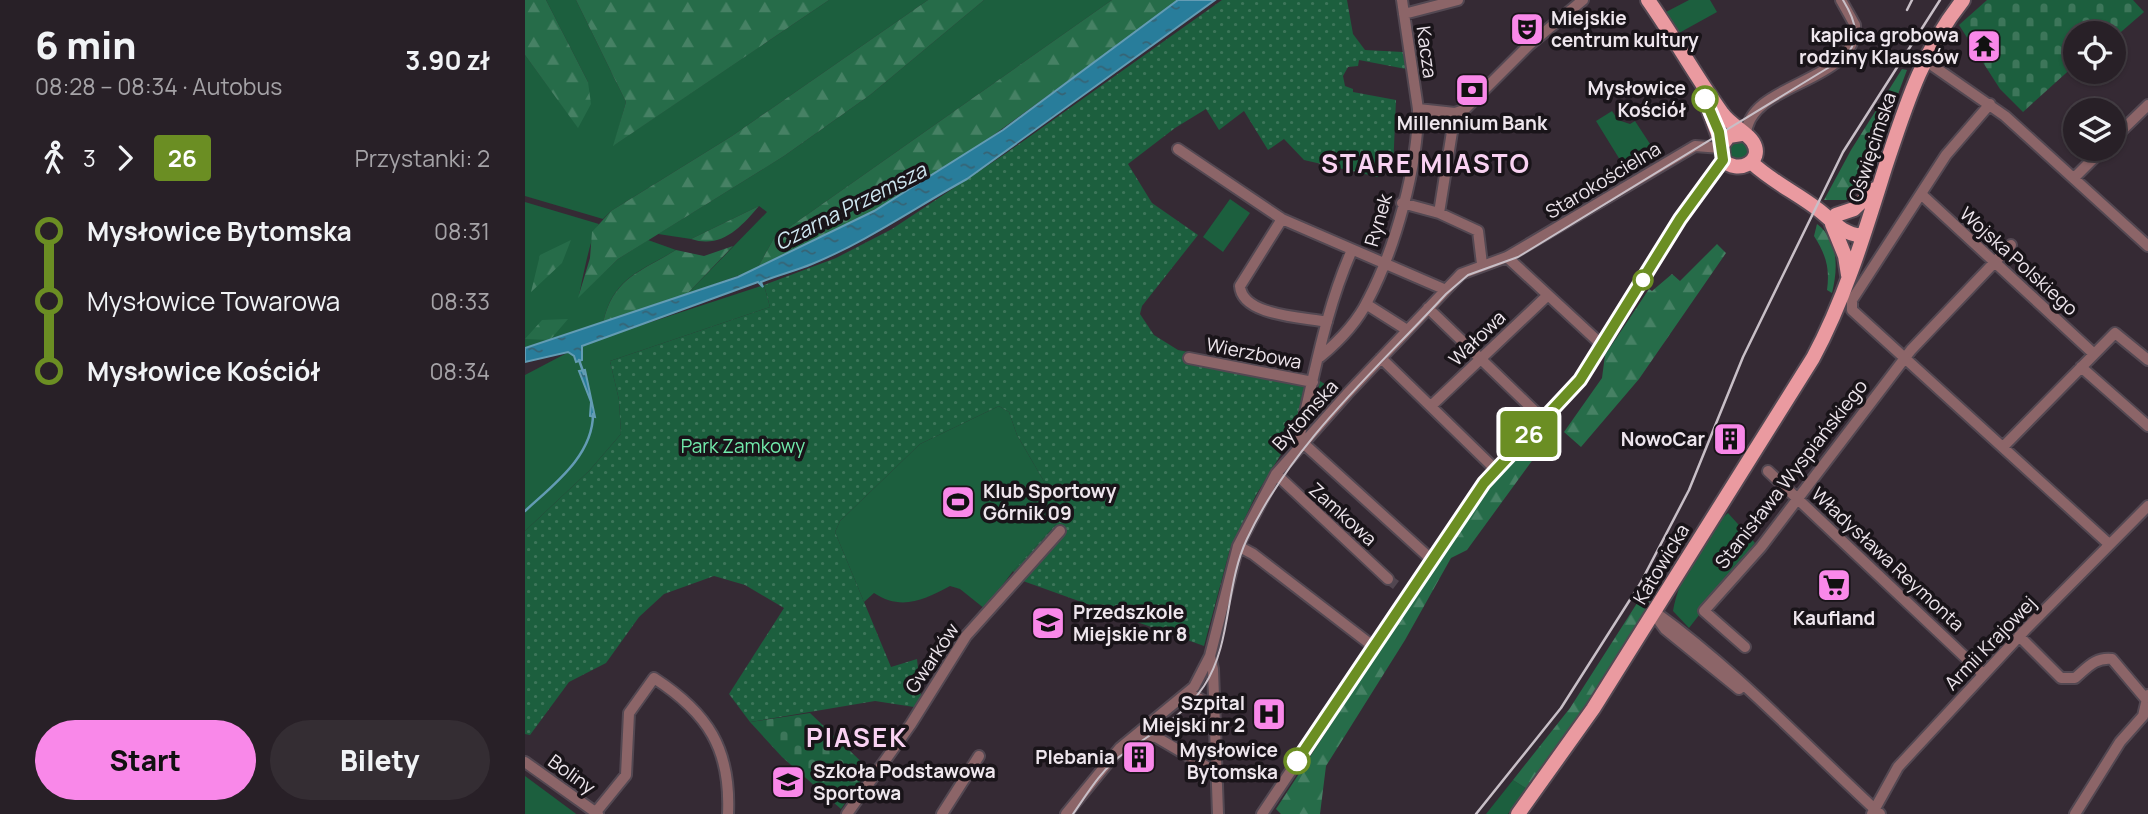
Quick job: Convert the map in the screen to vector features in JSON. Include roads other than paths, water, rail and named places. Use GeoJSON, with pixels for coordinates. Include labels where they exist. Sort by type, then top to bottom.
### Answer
{"type":"FeatureCollection","features":[{"type":"Feature","properties":{"kind":"main road"},"geometry":{"type":"LineString","coordinates":[[1648,0],[1702,88],[1727,120],[1755,146],[1751,162]]}},
{"type":"Feature","properties":{"kind":"main road","name":"Oświęcimska"},"geometry":{"type":"LineString","coordinates":[[1862,236],[1923,60],[1963,0]]}},
{"type":"Feature","properties":{"kind":"main road"},"geometry":{"type":"LineString","coordinates":[[1702,88],[1722,151],[1737,168],[1751,162]]}},
{"type":"Feature","properties":{"kind":"main road"},"geometry":{"type":"LineString","coordinates":[[1722,151],[1729,136],[1744,134]]}},
{"type":"Feature","properties":{"kind":"main road"},"geometry":{"type":"LineString","coordinates":[[1751,162],[1778,185],[1834,219],[1848,219],[1862,236]]}},
{"type":"Feature","properties":{"kind":"main road"},"geometry":{"type":"LineString","coordinates":[[1834,219],[1854,209],[1881,183]]}},
{"type":"Feature","properties":{"kind":"main road"},"geometry":{"type":"LineString","coordinates":[[1834,219],[1848,276]]}},
{"type":"Feature","properties":{"kind":"main road","name":"Katowicka"},"geometry":{"type":"LineString","coordinates":[[1518,814],[1639,639],[1829,328],[1862,236]]}},
{"type":"Feature","properties":{"kind":"street","name":"Kacza"},"geometry":{"type":"LineString","coordinates":[[1402,0],[1418,109]]}},
{"type":"Feature","properties":{"kind":"street"},"geometry":{"type":"LineString","coordinates":[[1404,13],[1458,0]]}},
{"type":"Feature","properties":{"kind":"street"},"geometry":{"type":"LineString","coordinates":[[1418,109],[1455,113],[1464,110],[1529,44],[1583,0]]}},
{"type":"Feature","properties":{"kind":"street"},"geometry":{"type":"LineString","coordinates":[[1744,134],[1755,110],[1834,63],[1850,49],[1855,25],[1841,0]]}},
{"type":"Feature","properties":{"kind":"street"},"geometry":{"type":"LineString","coordinates":[[1923,60],[1990,104],[2148,246]]}},
{"type":"Feature","properties":{"kind":"street","name":"Katowicka"},"geometry":{"type":"LineString","coordinates":[[1829,328],[1852,310],[1852,300],[1946,155],[1990,104]]}},
{"type":"Feature","properties":{"kind":"street"},"geometry":{"type":"LineString","coordinates":[[2126,126],[2148,105]]}},
{"type":"Feature","properties":{"kind":"street","name":"Rynek"},"geometry":{"type":"LineString","coordinates":[[1320,358],[1366,304],[1384,262],[1413,156],[1418,109]]}},
{"type":"Feature","properties":{"kind":"street"},"geometry":{"type":"LineString","coordinates":[[1439,213],[1455,113]]}},
{"type":"Feature","properties":{"kind":"street","name":"Starokościelna"},"geometry":{"type":"LineString","coordinates":[[1507,257],[1695,146],[1722,151]]}},
{"type":"Feature","properties":{"kind":"street"},"geometry":{"type":"LineString","coordinates":[[1178,149],[1282,219],[1446,290]]}},
{"type":"Feature","properties":{"kind":"street"},"geometry":{"type":"LineString","coordinates":[[1262,814],[1374,647],[1404,592],[1432,560],[1495,469],[1575,386],[1722,151]]}},
{"type":"Feature","properties":{"kind":"street"},"geometry":{"type":"LineString","coordinates":[[2074,178],[2091,161]]}},
{"type":"Feature","properties":{"kind":"street","name":"Wojska Polskiego"},"geometry":{"type":"LineString","coordinates":[[1920,194],[2094,354]]}},
{"type":"Feature","properties":{"kind":"street"},"geometry":{"type":"LineString","coordinates":[[1402,203],[1439,213],[1478,231],[1482,264]]}},
{"type":"Feature","properties":{"kind":"street"},"geometry":{"type":"LineString","coordinates":[[1282,219],[1244,279],[1240,294],[1253,307],[1327,322]]}},
{"type":"Feature","properties":{"kind":"street","name":"Stanisława Wyspiańskiego"},"geometry":{"type":"LineString","coordinates":[[1745,647],[1704,611],[1761,547],[1905,358],[1993,261],[2011,245]]}},
{"type":"Feature","properties":{"kind":"street"},"geometry":{"type":"LineString","coordinates":[[1353,250],[1339,280],[1300,435],[1302,442],[1432,560]]}},
{"type":"Feature","properties":{"kind":"street"},"geometry":{"type":"LineString","coordinates":[[1507,257],[1602,345]]}},
{"type":"Feature","properties":{"kind":"street","name":"Bytomska"},"geometry":{"type":"LineString","coordinates":[[1186,696],[1200,678],[1210,656],[1238,546],[1276,474],[1302,442],[1461,274],[1482,264],[1507,257]]}},
{"type":"Feature","properties":{"kind":"street","name":"Wałowa"},"geometry":{"type":"LineString","coordinates":[[1431,406],[1548,295]]}},
{"type":"Feature","properties":{"kind":"street"},"geometry":{"type":"LineString","coordinates":[[1366,304],[1407,330]]}},
{"type":"Feature","properties":{"kind":"street"},"geometry":{"type":"LineString","coordinates":[[1428,308],[1544,420]]}},
{"type":"Feature","properties":{"kind":"street"},"geometry":{"type":"LineString","coordinates":[[1852,310],[2109,544]]}},
{"type":"Feature","properties":{"kind":"street"},"geometry":{"type":"LineString","coordinates":[[2003,447],[2115,333],[2148,360]]}},
{"type":"Feature","properties":{"kind":"street","name":"Wierzbowa"},"geometry":{"type":"LineString","coordinates":[[1189,358],[1313,382]]}},
{"type":"Feature","properties":{"kind":"street"},"geometry":{"type":"LineString","coordinates":[[1381,358],[1495,469]]}},
{"type":"Feature","properties":{"kind":"street"},"geometry":{"type":"LineString","coordinates":[[2081,367],[2148,426]]}},
{"type":"Feature","properties":{"kind":"street","name":"Władysława Reymonta"},"geometry":{"type":"LineString","coordinates":[[1767,471],[1983,674]]}},
{"type":"Feature","properties":{"kind":"street","name":"Zamkowa"},"geometry":{"type":"LineString","coordinates":[[1276,474],[1388,579]]}},
{"type":"Feature","properties":{"kind":"street","name":"Armii Krajowej"},"geometry":{"type":"LineString","coordinates":[[1875,812],[1898,767],[2019,636],[2148,506]]}},
{"type":"Feature","properties":{"kind":"street","name":"Gwarków"},"geometry":{"type":"LineString","coordinates":[[847,814],[916,716],[966,636],[1060,531]]}},
{"type":"Feature","properties":{"kind":"street"},"geometry":{"type":"LineString","coordinates":[[1238,546],[1254,554],[1374,647]]}},
{"type":"Feature","properties":{"kind":"street"},"geometry":{"type":"LineString","coordinates":[[1668,591],[1669,626],[1706,664],[1731,684],[1766,705]]}},
{"type":"Feature","properties":{"kind":"street"},"geometry":{"type":"LineString","coordinates":[[1654,613],[1766,705],[1875,812]]}},
{"type":"Feature","properties":{"kind":"street"},"geometry":{"type":"LineString","coordinates":[[1639,639],[1669,626]]}},
{"type":"Feature","properties":{"kind":"street"},"geometry":{"type":"LineString","coordinates":[[2019,636],[2061,678],[2075,678],[2101,658],[2112,659],[2147,697],[2143,716],[2120,742],[2075,814]]}},
{"type":"Feature","properties":{"kind":"street","name":"Bytomska"},"geometry":{"type":"LineString","coordinates":[[1210,656],[1213,669],[1214,771],[1218,814]]}},
{"type":"Feature","properties":{"kind":"street"},"geometry":{"type":"LineString","coordinates":[[1706,664],[1724,668]]}},
{"type":"Feature","properties":{"kind":"street"},"geometry":{"type":"LineString","coordinates":[[1724,668],[1731,684]]}},
{"type":"Feature","properties":{"kind":"street"},"geometry":{"type":"LineString","coordinates":[[597,813],[626,775],[629,713],[655,678],[677,692],[706,722],[725,760],[728,814]]}},
{"type":"Feature","properties":{"kind":"street"},"geometry":{"type":"LineString","coordinates":[[1066,814],[1109,760],[1154,719],[1186,696],[1196,697],[1213,706]]}},
{"type":"Feature","properties":{"kind":"street"},"geometry":{"type":"LineString","coordinates":[[1154,719],[1156,737]]}},
{"type":"Feature","properties":{"kind":"street"},"geometry":{"type":"LineString","coordinates":[[1136,735],[1156,737],[1214,771]]}},
{"type":"Feature","properties":{"kind":"street"},"geometry":{"type":"LineString","coordinates":[[941,814],[979,756]]}},
{"type":"Feature","properties":{"kind":"street","name":"Boliny"},"geometry":{"type":"LineString","coordinates":[[525,762],[597,813]]}},
{"type":"Feature","properties":{"kind":"water"},"geometry":{"type":"Polygon","coordinates":[[[1178,0],[1215,0],[967,179],[871,235],[812,264],[761,282],[763,287],[758,282],[582,346],[582,360],[576,362],[574,356],[568,352],[525,362],[525,348],[738,277],[874,211],[1003,130],[1178,0]]]}},
{"type":"Feature","properties":{"kind":"water"},"geometry":{"type":"Polygon","coordinates":[[[585,370],[595,417],[590,416],[591,402],[579,371],[585,370]]]}},
{"type":"Feature","properties":{"kind":"waterway"},"geometry":{"type":"LineString","coordinates":[[579,360],[584,374]]}},
{"type":"Feature","properties":{"kind":"waterway"},"geometry":{"type":"LineString","coordinates":[[525,511],[559,480],[579,456],[591,429],[593,414]]}},
{"type":"Feature","properties":{"kind":"tunnel"},"geometry":{"type":"LineString","coordinates":[[1388,579],[1400,588]]}},
{"type":"Feature","properties":{"kind":"tram line"},"geometry":{"type":"LineString","coordinates":[[1073,814],[1112,763],[1176,716],[1204,686],[1219,652],[1235,575],[1247,539],[1287,471],[1364,380],[1446,294],[1468,275],[1518,257],[1841,60],[1855,39],[1854,23],[1843,0]]}},
{"type":"Feature","properties":{"kind":"railway"},"geometry":{"type":"LineString","coordinates":[[1907,10],[1912,0]]}},
{"type":"Feature","properties":{"kind":"railway"},"geometry":{"type":"LineString","coordinates":[[1476,814],[1561,708],[1640,584],[1689,490],[1743,357],[1843,152],[1940,0]]}},
{"type":"Feature","properties":{"kind":"place","name":"Miejskie centrum kultury"},"geometry":{"type":"Point","coordinates":[1527,29]}},
{"type":"Feature","properties":{"kind":"place","name":"kaplica grobowa rodziny Klaussów"},"geometry":{"type":"Point","coordinates":[1984,46]}},
{"type":"Feature","properties":{"kind":"place","name":"Millennium Bank"},"geometry":{"type":"Point","coordinates":[1472,90]}},
{"type":"Feature","properties":{"kind":"place","name":"Mysłowice Kościół"},"geometry":{"type":"Point","coordinates":[1705,99]}},
{"type":"Feature","properties":{"kind":"place","name":"NowoCar"},"geometry":{"type":"Point","coordinates":[1730,439]}},
{"type":"Feature","properties":{"kind":"place","name":"Klub Sportowy Górnik 09"},"geometry":{"type":"Point","coordinates":[958,502]}},
{"type":"Feature","properties":{"kind":"place","name":"Kaufland"},"geometry":{"type":"Point","coordinates":[1834,585]}},
{"type":"Feature","properties":{"kind":"place","name":"Przedszkole Miejskie nr 8"},"geometry":{"type":"Point","coordinates":[1048,623]}},
{"type":"Feature","properties":{"kind":"place","name":"Szpital Miejski nr 2"},"geometry":{"type":"Point","coordinates":[1269,714]}},
{"type":"Feature","properties":{"kind":"place","name":"Plebania"},"geometry":{"type":"Point","coordinates":[1139,757]}},
{"type":"Feature","properties":{"kind":"place","name":"Mysłowice Bytomska"},"geometry":{"type":"Point","coordinates":[1297,761]}},
{"type":"Feature","properties":{"kind":"place","name":"Szkoła Podstawowa Sportowa"},"geometry":{"type":"Point","coordinates":[788,782]}},
{"type":"Feature","properties":{"kind":"district","name":"STARE MIASTO"},"geometry":{"type":"Point","coordinates":[1426,163]}},
{"type":"Feature","properties":{"kind":"district","name":"PIASEK"},"geometry":{"type":"Point","coordinates":[857,737]}},
{"type":"Feature","properties":{"kind":"water label","name":"Czarna Przemsza"},"geometry":{"type":"Point","coordinates":[850,206]}},
{"type":"Feature","properties":{"kind":"park label","name":"Park Zamkowy"},"geometry":{"type":"Point","coordinates":[743,446]}}]}
